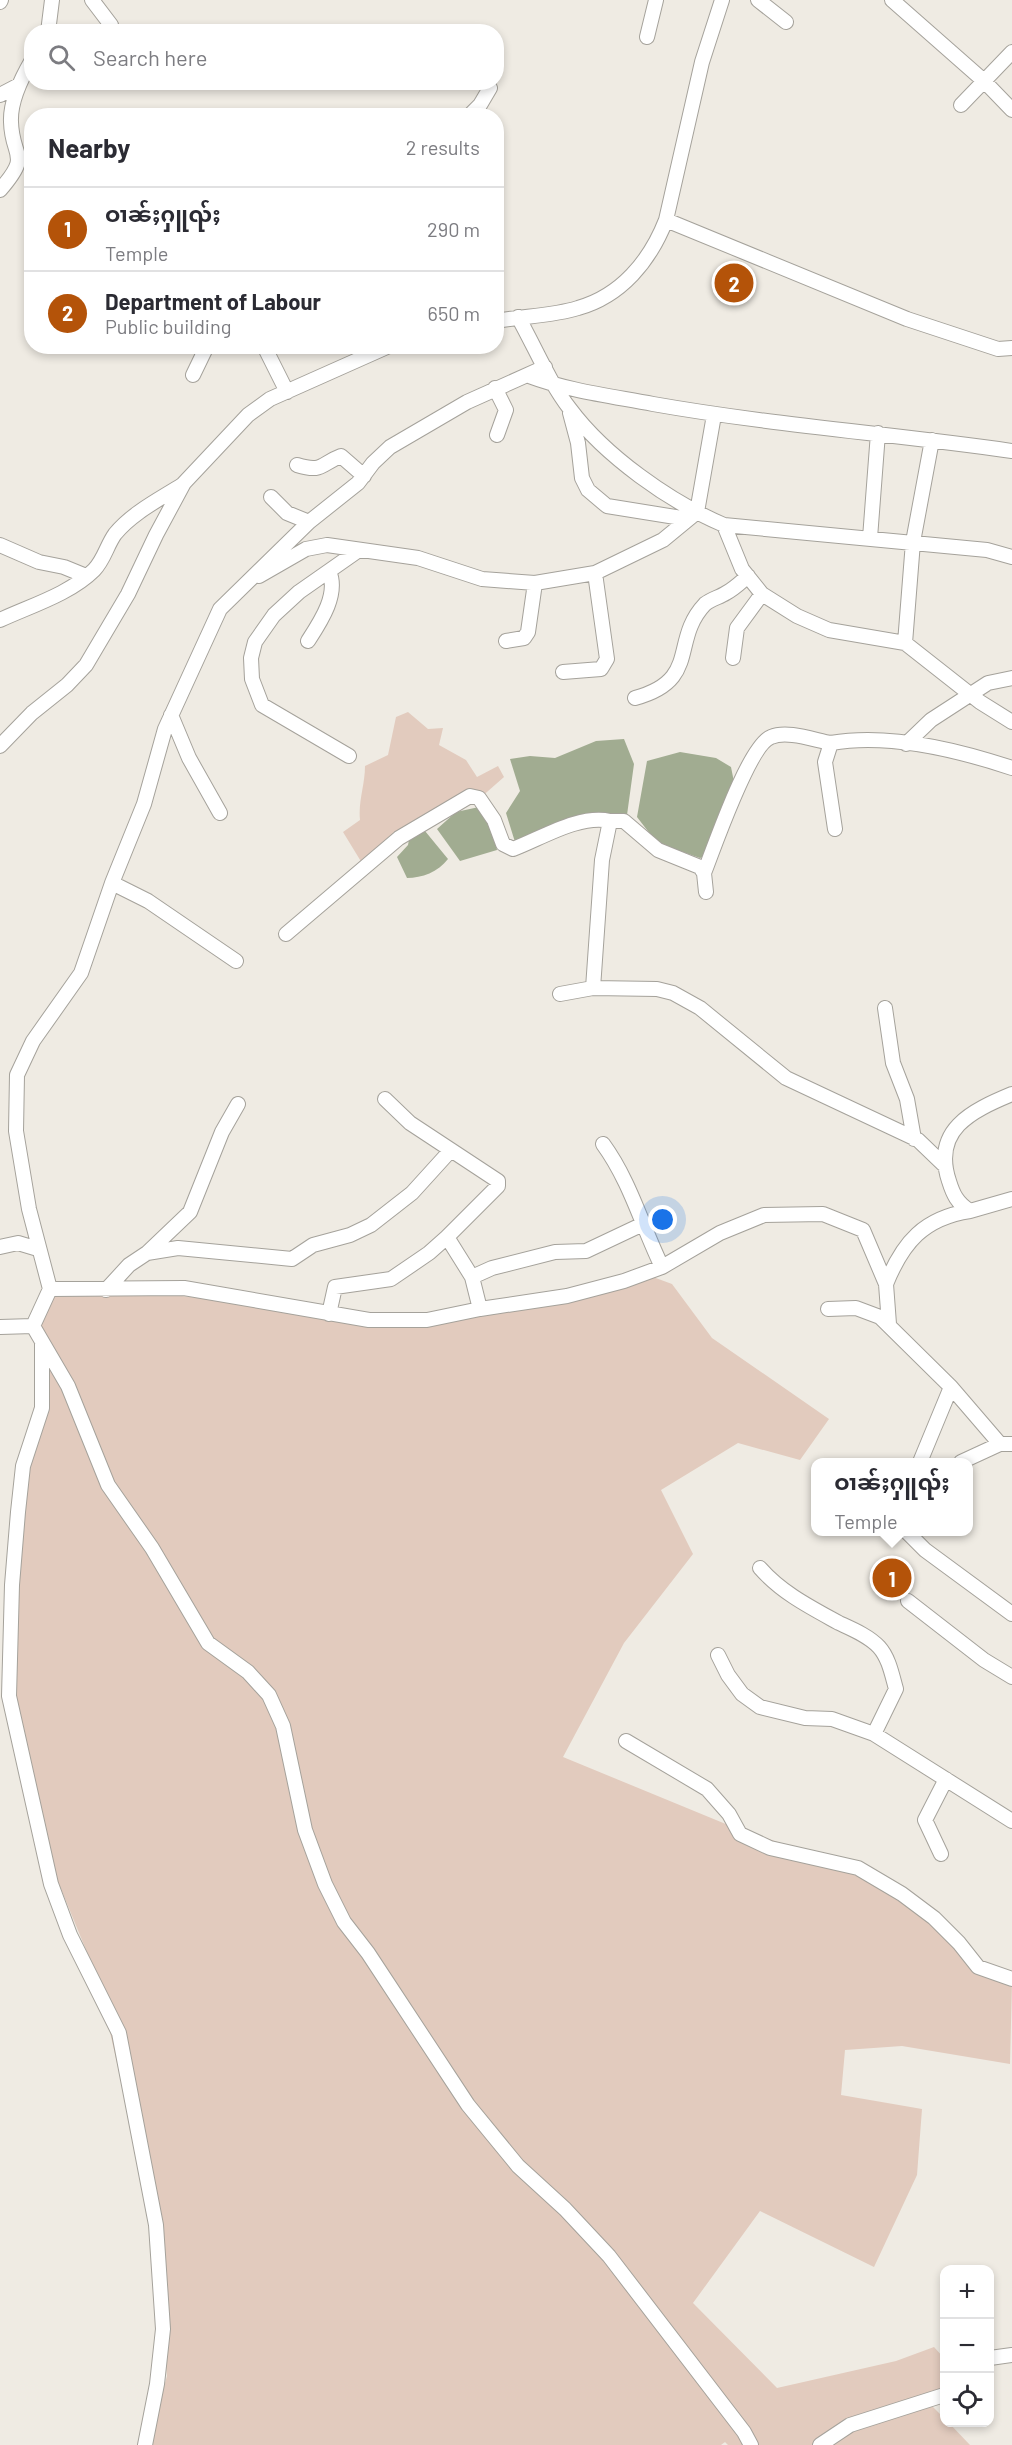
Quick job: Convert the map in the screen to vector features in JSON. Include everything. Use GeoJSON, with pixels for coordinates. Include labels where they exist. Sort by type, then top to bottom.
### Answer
{"type":"FeatureCollection","features":[{"type":"Feature","properties":{"kind":"street"},"geometry":{"type":"LineString","coordinates":[[49,24],[52,0]]}},
{"type":"Feature","properties":{"kind":"street"},"geometry":{"type":"LineString","coordinates":[[92,0],[110,24]]}},
{"type":"Feature","properties":{"kind":"street"},"geometry":{"type":"LineString","coordinates":[[647,37],[656,0]]}},
{"type":"Feature","properties":{"kind":"street"},"geometry":{"type":"LineString","coordinates":[[504,317],[577,309],[617,290],[657,243],[666,220],[702,62],[722,0]]}},
{"type":"Feature","properties":{"kind":"street"},"geometry":{"type":"LineString","coordinates":[[758,0],[786,22]]}},
{"type":"Feature","properties":{"kind":"street"},"geometry":{"type":"LineString","coordinates":[[892,0],[984,81],[1012,110]]}},
{"type":"Feature","properties":{"kind":"street"},"geometry":{"type":"LineString","coordinates":[[961,105],[1012,52]]}},
{"type":"Feature","properties":{"kind":"street"},"geometry":{"type":"LineString","coordinates":[[0,190],[17,169],[20,155],[10,121],[19,85],[24,75]]}},
{"type":"Feature","properties":{"kind":"street"},"geometry":{"type":"LineString","coordinates":[[0,95],[19,85]]}},
{"type":"Feature","properties":{"kind":"street"},"geometry":{"type":"LineString","coordinates":[[477,108],[489,90]]}},
{"type":"Feature","properties":{"kind":"street"},"geometry":{"type":"LineString","coordinates":[[17,148],[24,152]]}},
{"type":"Feature","properties":{"kind":"street"},"geometry":{"type":"LineString","coordinates":[[666,220],[907,319],[998,349],[1011,347]]}},
{"type":"Feature","properties":{"kind":"street"},"geometry":{"type":"LineString","coordinates":[[504,317],[545,367],[569,408],[618,458],[692,516]]}},
{"type":"Feature","properties":{"kind":"street"},"geometry":{"type":"LineString","coordinates":[[193,375],[203,354]]}},
{"type":"Feature","properties":{"kind":"street"},"geometry":{"type":"LineString","coordinates":[[268,354],[287,392]]}},
{"type":"Feature","properties":{"kind":"street"},"geometry":{"type":"LineString","coordinates":[[0,620],[86,576],[95,568],[116,533],[146,507],[184,483],[248,415],[287,392],[371,354]]}},
{"type":"Feature","properties":{"kind":"street"},"geometry":{"type":"LineString","coordinates":[[33,1326],[50,1289],[38,1249],[16,1131],[17,1075],[33,1041],[81,973],[112,883],[144,804],[165,729],[219,609],[309,522],[364,476],[373,463],[390,447],[495,388],[529,376],[545,367]]}},
{"type":"Feature","properties":{"kind":"street"},"geometry":{"type":"LineString","coordinates":[[529,376],[556,386],[714,415],[932,440],[1012,452]]}},
{"type":"Feature","properties":{"kind":"street"},"geometry":{"type":"LineString","coordinates":[[495,388],[506,410],[497,435]]}},
{"type":"Feature","properties":{"kind":"street"},"geometry":{"type":"LineString","coordinates":[[569,408],[578,442],[582,478],[588,490],[607,506],[692,516],[724,525],[987,550],[1012,557]]}},
{"type":"Feature","properties":{"kind":"street"},"geometry":{"type":"LineString","coordinates":[[245,584],[316,546],[345,546],[418,558],[482,579],[535,583],[595,573],[663,540],[692,516],[714,415]]}},
{"type":"Feature","properties":{"kind":"street"},"geometry":{"type":"LineString","coordinates":[[870,538],[878,434]]}},
{"type":"Feature","properties":{"kind":"street"},"geometry":{"type":"LineString","coordinates":[[905,643],[913,542],[932,440]]}},
{"type":"Feature","properties":{"kind":"street"},"geometry":{"type":"LineString","coordinates":[[297,465],[312,470],[323,468],[341,456],[364,476]]}},
{"type":"Feature","properties":{"kind":"street"},"geometry":{"type":"LineString","coordinates":[[0,746],[32,712],[67,685],[86,665],[118,612],[184,483]]}},
{"type":"Feature","properties":{"kind":"street"},"geometry":{"type":"LineString","coordinates":[[271,497],[287,513],[309,522]]}},
{"type":"Feature","properties":{"kind":"street"},"geometry":{"type":"LineString","coordinates":[[724,525],[742,570],[762,594],[796,616],[829,630],[905,643],[972,696],[1012,722]]}},
{"type":"Feature","properties":{"kind":"street"},"geometry":{"type":"LineString","coordinates":[[0,545],[39,562],[64,567],[86,576]]}},
{"type":"Feature","properties":{"kind":"street"},"geometry":{"type":"LineString","coordinates":[[350,756],[262,705],[252,679],[250,658],[255,642],[264,627],[299,592],[359,550]]}},
{"type":"Feature","properties":{"kind":"street"},"geometry":{"type":"LineString","coordinates":[[308,641],[319,623],[333,590],[333,580],[329,571]]}},
{"type":"Feature","properties":{"kind":"street"},"geometry":{"type":"LineString","coordinates":[[563,672],[601,669],[607,660],[595,573]]}},
{"type":"Feature","properties":{"kind":"street"},"geometry":{"type":"LineString","coordinates":[[635,698],[666,686],[680,665],[693,622],[706,603],[726,593],[748,576]]}},
{"type":"Feature","properties":{"kind":"street"},"geometry":{"type":"LineString","coordinates":[[506,641],[524,638],[528,632],[535,583]]}},
{"type":"Feature","properties":{"kind":"street"},"geometry":{"type":"LineString","coordinates":[[732,658],[737,628],[762,594]]}},
{"type":"Feature","properties":{"kind":"street"},"geometry":{"type":"LineString","coordinates":[[906,744],[931,720],[972,696],[988,683],[1012,678]]}},
{"type":"Feature","properties":{"kind":"street"},"geometry":{"type":"LineString","coordinates":[[171,715],[189,758],[220,813]]}},
{"type":"Feature","properties":{"kind":"street"},"geometry":{"type":"LineString","coordinates":[[704,873],[743,775],[759,748],[770,737],[782,735],[831,743],[860,738],[984,759],[1012,768]]}},
{"type":"Feature","properties":{"kind":"street"},"geometry":{"type":"LineString","coordinates":[[831,743],[825,762],[836,829]]}},
{"type":"Feature","properties":{"kind":"street"},"geometry":{"type":"LineString","coordinates":[[286,934],[399,838],[470,796],[479,798],[494,820],[503,844],[513,849],[597,818],[624,821],[658,850],[700,867],[704,873],[706,892]]}},
{"type":"Feature","properties":{"kind":"street"},"geometry":{"type":"LineString","coordinates":[[593,988],[602,860],[610,821]]}},
{"type":"Feature","properties":{"kind":"street"},"geometry":{"type":"LineString","coordinates":[[112,883],[148,901],[237,961]]}},
{"type":"Feature","properties":{"kind":"street"},"geometry":{"type":"LineString","coordinates":[[560,994],[593,988],[657,989],[673,993],[700,1008],[786,1078],[914,1139],[943,1164]]}},
{"type":"Feature","properties":{"kind":"street"},"geometry":{"type":"LineString","coordinates":[[885,1008],[893,1063],[907,1099],[914,1139]]}},
{"type":"Feature","properties":{"kind":"street"},"geometry":{"type":"LineString","coordinates":[[970,1211],[954,1197],[943,1164],[946,1143],[952,1130],[966,1119],[1012,1094]]}},
{"type":"Feature","properties":{"kind":"street"},"geometry":{"type":"LineString","coordinates":[[329,1314],[335,1287],[391,1280],[429,1254],[498,1186],[496,1178],[410,1123],[385,1099]]}},
{"type":"Feature","properties":{"kind":"street"},"geometry":{"type":"LineString","coordinates":[[105,1290],[129,1265],[147,1253],[190,1212],[222,1132],[238,1104]]}},
{"type":"Feature","properties":{"kind":"street"},"geometry":{"type":"LineString","coordinates":[[603,1144],[621,1168],[642,1225],[662,1268]]}},
{"type":"Feature","properties":{"kind":"street"},"geometry":{"type":"LineString","coordinates":[[147,1253],[178,1248],[292,1259],[313,1245],[350,1235],[371,1225],[412,1193],[451,1150]]}},
{"type":"Feature","properties":{"kind":"street"},"geometry":{"type":"LineString","coordinates":[[886,1284],[895,1262],[917,1234],[934,1220],[1012,1199]]}},
{"type":"Feature","properties":{"kind":"street"},"geometry":{"type":"LineString","coordinates":[[50,1289],[184,1288],[369,1320],[427,1320],[480,1309],[567,1296],[662,1268],[720,1233],[764,1215],[823,1214],[863,1230],[886,1284],[889,1324]]}},
{"type":"Feature","properties":{"kind":"street"},"geometry":{"type":"LineString","coordinates":[[472,1277],[492,1268],[555,1252],[586,1251],[642,1225]]}},
{"type":"Feature","properties":{"kind":"street"},"geometry":{"type":"LineString","coordinates":[[447,1237],[472,1277],[480,1309]]}},
{"type":"Feature","properties":{"kind":"street"},"geometry":{"type":"LineString","coordinates":[[0,1247],[18,1243],[38,1249]]}},
{"type":"Feature","properties":{"kind":"street"},"geometry":{"type":"LineString","coordinates":[[828,1309],[856,1308],[880,1317],[1006,1444],[971,1458]]}},
{"type":"Feature","properties":{"kind":"street"},"geometry":{"type":"LineString","coordinates":[[0,1327],[33,1326]]}},
{"type":"Feature","properties":{"kind":"street"},"geometry":{"type":"LineString","coordinates":[[33,1326],[68,1386],[108,1485],[152,1548],[208,1643],[248,1672],[269,1695],[283,1726],[305,1830],[344,1922],[368,1953],[468,2105],[518,2166],[566,2209],[609,2256],[744,2432],[751,2445]]}},
{"type":"Feature","properties":{"kind":"street"},"geometry":{"type":"LineString","coordinates":[[42,1342],[42,1408],[23,1466],[6,1585],[9,1696],[51,1884],[70,1935],[119,2033],[156,2225],[163,2330],[158,2384],[145,2445]]}},
{"type":"Feature","properties":{"kind":"street"},"geometry":{"type":"LineString","coordinates":[[922,1458],[951,1387]]}},
{"type":"Feature","properties":{"kind":"street"},"geometry":{"type":"LineString","coordinates":[[911,1536],[926,1550],[1012,1614]]}},
{"type":"Feature","properties":{"kind":"street"},"geometry":{"type":"LineString","coordinates":[[760,1568],[775,1585],[800,1602],[854,1630],[879,1647],[889,1664],[896,1689],[874,1734]]}},
{"type":"Feature","properties":{"kind":"street"},"geometry":{"type":"LineString","coordinates":[[908,1601],[984,1660],[1012,1677]]}},
{"type":"Feature","properties":{"kind":"street"},"geometry":{"type":"LineString","coordinates":[[718,1655],[728,1675],[742,1694],[760,1707],[805,1718],[832,1719],[874,1734],[1012,1821]]}},
{"type":"Feature","properties":{"kind":"street"},"geometry":{"type":"LineString","coordinates":[[626,1741],[707,1789],[729,1814],[740,1834],[770,1848],[858,1868],[902,1894],[934,1918],[959,1943],[978,1967],[1012,1979]]}},
{"type":"Feature","properties":{"kind":"street"},"geometry":{"type":"LineString","coordinates":[[941,1854],[925,1820],[946,1779]]}},
{"type":"Feature","properties":{"kind":"street"},"geometry":{"type":"LineString","coordinates":[[994,2357],[1012,2355]]}},
{"type":"Feature","properties":{"kind":"street"},"geometry":{"type":"LineString","coordinates":[[820,2445],[850,2425],[940,2397]]}},
{"type":"Feature","properties":{"kind":"shaded area"},"geometry":{"type":"Polygon","coordinates":[[[408,712],[428,729],[443,728],[439,745],[466,760],[477,777],[498,766],[504,777],[479,799],[448,806],[365,868],[343,832],[360,820],[365,766],[388,755],[396,717],[408,712]]]}},
{"type":"Feature","properties":{"kind":"shaded area"},"geometry":{"type":"Polygon","coordinates":[[[624,739],[634,764],[627,815],[596,814],[569,818],[515,842],[506,813],[520,791],[510,759],[530,756],[555,758],[596,741],[624,739]]]}},
{"type":"Feature","properties":{"kind":"shaded area"},"geometry":{"type":"Polygon","coordinates":[[[680,752],[716,758],[731,767],[734,782],[710,855],[700,858],[657,843],[637,817],[647,761],[680,752]]]}},
{"type":"Feature","properties":{"kind":"shaded area"},"geometry":{"type":"Polygon","coordinates":[[[479,807],[493,829],[497,850],[460,861],[437,829],[456,812],[479,807]]]}},
{"type":"Feature","properties":{"kind":"shaded area"},"geometry":{"type":"Polygon","coordinates":[[[425,831],[448,859],[429,873],[407,878],[397,857],[408,845],[410,834],[425,831]]]}},
{"type":"Feature","properties":{"kind":"shaded area"},"geometry":{"type":"Polygon","coordinates":[[[653,1277],[672,1284],[712,1338],[829,1419],[800,1460],[738,1443],[661,1490],[693,1554],[624,1643],[563,1757],[733,1827],[840,1863],[937,1917],[979,1971],[1012,1981],[1010,2064],[902,2046],[845,2050],[841,2095],[922,2109],[917,2175],[874,2267],[760,2211],[693,2303],[777,2388],[896,2361],[934,2347],[940,2354],[940,2392],[929,2403],[940,2414],[940,2427],[953,2427],[970,2445],[728,2445],[725,2442],[721,2445],[147,2445],[167,2376],[149,2205],[98,1979],[31,1816],[8,1647],[25,1459],[41,1366],[30,1328],[43,1286],[102,1286],[375,1320],[457,1312],[653,1277]]]}},
{"type":"Feature","properties":{"kind":"place","name":"Department of Labour"},"geometry":{"type":"Point","coordinates":[734,283]}},
{"type":"Feature","properties":{"kind":"place","name":"ဝၢၼ်ႈႁူၺ်ႈ"},"geometry":{"type":"Point","coordinates":[892,1578]}}]}
